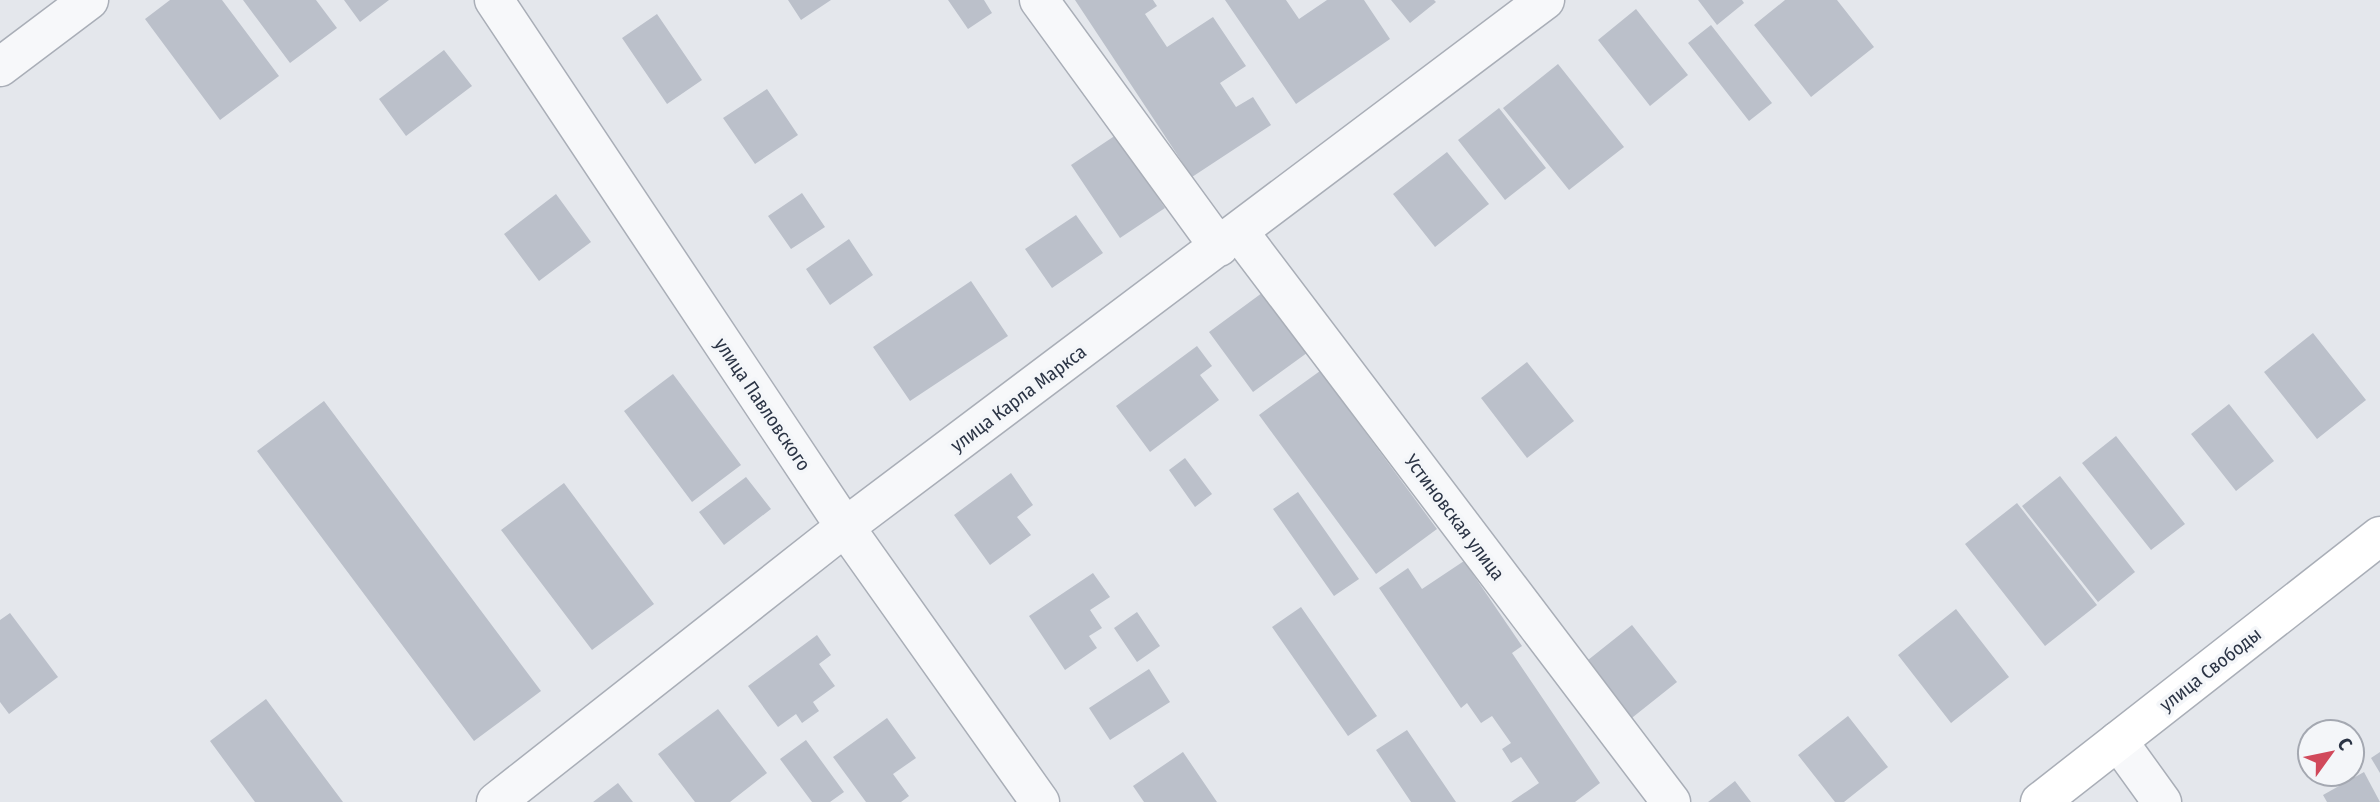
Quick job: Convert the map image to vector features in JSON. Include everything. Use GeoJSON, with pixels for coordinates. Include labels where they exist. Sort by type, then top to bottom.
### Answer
{"type":"FeatureCollection","features":[{"type":"Feature","properties":{"kind":"main road","name":"улица Свободы"},"geometry":{"type":"LineString","coordinates":[[2040,802],[2380,536]]}},
{"type":"Feature","properties":{"kind":"street"},"geometry":{"type":"LineString","coordinates":[[0,67],[89,0]]}},
{"type":"Feature","properties":{"kind":"street","name":"улица Павловского"},"geometry":{"type":"LineString","coordinates":[[494,0],[845,527],[1040,802]]}},
{"type":"Feature","properties":{"kind":"street","name":"Устиновская улица"},"geometry":{"type":"LineString","coordinates":[[1040,0],[1671,802]]}},
{"type":"Feature","properties":{"kind":"street","name":"улица Карла Маркса"},"geometry":{"type":"LineString","coordinates":[[496,802],[845,527],[1545,0]]}},
{"type":"Feature","properties":{"kind":"street"},"geometry":{"type":"LineString","coordinates":[[2118,741],[2162,802]]}},
{"type":"Feature","properties":{"kind":"building"},"geometry":{"type":"Polygon","coordinates":[[[170,0],[222,0],[279,76],[220,120],[145,19],[170,0]]]}},
{"type":"Feature","properties":{"kind":"building"},"geometry":{"type":"Polygon","coordinates":[[[243,0],[316,0],[337,28],[290,63],[243,0]]]}},
{"type":"Feature","properties":{"kind":"building"},"geometry":{"type":"Polygon","coordinates":[[[344,0],[389,0],[360,22],[344,0]]]}},
{"type":"Feature","properties":{"kind":"building"},"geometry":{"type":"Polygon","coordinates":[[[788,0],[831,0],[801,20],[788,0]]]}},
{"type":"Feature","properties":{"kind":"building"},"geometry":{"type":"Polygon","coordinates":[[[948,0],[984,0],[992,13],[968,29],[948,0]]]}},
{"type":"Feature","properties":{"kind":"building"},"geometry":{"type":"Polygon","coordinates":[[[1075,0],[1153,0],[1157,6],[1145,14],[1167,47],[1213,17],[1246,66],[1220,83],[1236,107],[1253,97],[1271,125],[1192,177],[1075,0]]]}},
{"type":"Feature","properties":{"kind":"building"},"geometry":{"type":"Polygon","coordinates":[[[1225,0],[1286,0],[1299,19],[1327,0],[1364,0],[1390,39],[1296,104],[1225,0]]]}},
{"type":"Feature","properties":{"kind":"building"},"geometry":{"type":"Polygon","coordinates":[[[1391,0],[1434,0],[1436,2],[1410,23],[1391,0]]]}},
{"type":"Feature","properties":{"kind":"building"},"geometry":{"type":"Polygon","coordinates":[[[1698,0],[1742,0],[1744,3],[1717,25],[1698,0]]]}},
{"type":"Feature","properties":{"kind":"building"},"geometry":{"type":"Polygon","coordinates":[[[1785,0],[1837,0],[1874,47],[1811,97],[1754,25],[1785,0]]]}},
{"type":"Feature","properties":{"kind":"building"},"geometry":{"type":"Polygon","coordinates":[[[1636,9],[1688,75],[1650,106],[1598,40],[1636,9]]]}},
{"type":"Feature","properties":{"kind":"building"},"geometry":{"type":"Polygon","coordinates":[[[657,14],[702,80],[667,104],[622,38],[657,14]]]}},
{"type":"Feature","properties":{"kind":"building"},"geometry":{"type":"Polygon","coordinates":[[[1711,25],[1772,103],[1749,121],[1688,43],[1711,25]]]}},
{"type":"Feature","properties":{"kind":"building"},"geometry":{"type":"Polygon","coordinates":[[[444,50],[472,86],[406,136],[379,99],[444,50]]]}},
{"type":"Feature","properties":{"kind":"building"},"geometry":{"type":"Polygon","coordinates":[[[1558,64],[1624,147],[1569,190],[1503,108],[1558,64]]]}},
{"type":"Feature","properties":{"kind":"building"},"geometry":{"type":"Polygon","coordinates":[[[767,89],[798,135],[755,164],[723,118],[767,89]]]}},
{"type":"Feature","properties":{"kind":"building"},"geometry":{"type":"Polygon","coordinates":[[[1499,108],[1546,168],[1505,200],[1458,140],[1499,108]]]}},
{"type":"Feature","properties":{"kind":"building"},"geometry":{"type":"Polygon","coordinates":[[[1116,135],[1165,208],[1120,238],[1071,165],[1116,135]]]}},
{"type":"Feature","properties":{"kind":"building"},"geometry":{"type":"Polygon","coordinates":[[[1447,152],[1489,204],[1435,247],[1393,194],[1447,152]]]}},
{"type":"Feature","properties":{"kind":"building"},"geometry":{"type":"Polygon","coordinates":[[[802,193],[825,227],[791,249],[768,216],[802,193]]]}},
{"type":"Feature","properties":{"kind":"building"},"geometry":{"type":"Polygon","coordinates":[[[556,194],[591,242],[539,281],[504,234],[556,194]]]}},
{"type":"Feature","properties":{"kind":"building"},"geometry":{"type":"Polygon","coordinates":[[[1076,215],[1103,253],[1052,288],[1025,249],[1076,215]]]}},
{"type":"Feature","properties":{"kind":"building"},"geometry":{"type":"Polygon","coordinates":[[[849,239],[873,275],[830,305],[806,269],[849,239]]]}},
{"type":"Feature","properties":{"kind":"building"},"geometry":{"type":"Polygon","coordinates":[[[971,281],[1008,336],[910,401],[873,347],[971,281]]]}},
{"type":"Feature","properties":{"kind":"building"},"geometry":{"type":"Polygon","coordinates":[[[1266,290],[1311,350],[1253,392],[1209,332],[1266,290]]]}},
{"type":"Feature","properties":{"kind":"building"},"geometry":{"type":"Polygon","coordinates":[[[2313,333],[2366,400],[2317,439],[2264,372],[2313,333]]]}},
{"type":"Feature","properties":{"kind":"building"},"geometry":{"type":"Polygon","coordinates":[[[1197,346],[1212,366],[1200,375],[1219,400],[1150,452],[1116,406],[1197,346]]]}},
{"type":"Feature","properties":{"kind":"building"},"geometry":{"type":"Polygon","coordinates":[[[1527,362],[1574,421],[1527,458],[1481,398],[1527,362]]]}},
{"type":"Feature","properties":{"kind":"building"},"geometry":{"type":"Polygon","coordinates":[[[1320,371],[1437,529],[1376,574],[1259,415],[1320,371]]]}},
{"type":"Feature","properties":{"kind":"building"},"geometry":{"type":"Polygon","coordinates":[[[673,374],[741,465],[692,502],[624,411],[673,374]]]}},
{"type":"Feature","properties":{"kind":"building"},"geometry":{"type":"Polygon","coordinates":[[[324,401],[541,691],[474,741],[257,451],[324,401]]]}},
{"type":"Feature","properties":{"kind":"building"},"geometry":{"type":"Polygon","coordinates":[[[2229,404],[2274,461],[2236,491],[2191,434],[2229,404]]]}},
{"type":"Feature","properties":{"kind":"building"},"geometry":{"type":"Polygon","coordinates":[[[2116,436],[2185,524],[2151,550],[2082,463],[2116,436]]]}},
{"type":"Feature","properties":{"kind":"building"},"geometry":{"type":"Polygon","coordinates":[[[1185,458],[1212,494],[1195,507],[1169,470],[1185,458]]]}},
{"type":"Feature","properties":{"kind":"building"},"geometry":{"type":"Polygon","coordinates":[[[1011,473],[1033,505],[1017,517],[1031,535],[990,565],[954,515],[1011,473]]]}},
{"type":"Feature","properties":{"kind":"building"},"geometry":{"type":"Polygon","coordinates":[[[2060,476],[2135,572],[2098,602],[2022,506],[2060,476]]]}},
{"type":"Feature","properties":{"kind":"building"},"geometry":{"type":"Polygon","coordinates":[[[746,477],[771,509],[724,545],[699,512],[746,477]]]}},
{"type":"Feature","properties":{"kind":"building"},"geometry":{"type":"Polygon","coordinates":[[[564,483],[654,604],[592,650],[501,530],[564,483]]]}},
{"type":"Feature","properties":{"kind":"building"},"geometry":{"type":"Polygon","coordinates":[[[1298,492],[1359,579],[1334,596],[1273,509],[1298,492]]]}},
{"type":"Feature","properties":{"kind":"building"},"geometry":{"type":"Polygon","coordinates":[[[2017,503],[2097,605],[2045,646],[1965,544],[2017,503]]]}},
{"type":"Feature","properties":{"kind":"building"},"geometry":{"type":"Polygon","coordinates":[[[1464,561],[1522,646],[1512,653],[1600,783],[1575,802],[1511,802],[1539,783],[1521,757],[1511,763],[1502,749],[1511,743],[1492,716],[1481,723],[1467,703],[1461,708],[1379,588],[1408,568],[1422,589],[1464,561]]]}},
{"type":"Feature","properties":{"kind":"building"},"geometry":{"type":"Polygon","coordinates":[[[1093,573],[1110,597],[1090,610],[1102,628],[1089,636],[1097,648],[1065,670],[1029,616],[1093,573]]]}},
{"type":"Feature","properties":{"kind":"building"},"geometry":{"type":"Polygon","coordinates":[[[1301,607],[1377,716],[1348,736],[1272,627],[1301,607]]]}},
{"type":"Feature","properties":{"kind":"building"},"geometry":{"type":"Polygon","coordinates":[[[1956,609],[2009,677],[1951,723],[1898,655],[1956,609]]]}},
{"type":"Feature","properties":{"kind":"building"},"geometry":{"type":"Polygon","coordinates":[[[1137,612],[1160,646],[1137,662],[1114,628],[1137,612]]]}},
{"type":"Feature","properties":{"kind":"building"},"geometry":{"type":"Polygon","coordinates":[[[10,613],[58,677],[9,714],[0,702],[0,620],[10,613]]]}},
{"type":"Feature","properties":{"kind":"building"},"geometry":{"type":"Polygon","coordinates":[[[1632,625],[1677,682],[1628,721],[1583,664],[1632,625]]]}},
{"type":"Feature","properties":{"kind":"building"},"geometry":{"type":"Polygon","coordinates":[[[817,635],[831,655],[819,664],[835,686],[813,702],[819,711],[802,723],[796,714],[778,727],[748,686],[817,635]]]}},
{"type":"Feature","properties":{"kind":"building"},"geometry":{"type":"Polygon","coordinates":[[[1149,669],[1170,702],[1110,740],[1089,708],[1149,669]]]}},
{"type":"Feature","properties":{"kind":"building"},"geometry":{"type":"Polygon","coordinates":[[[266,699],[343,802],[255,802],[210,741],[266,699]]]}},
{"type":"Feature","properties":{"kind":"building"},"geometry":{"type":"Polygon","coordinates":[[[718,709],[767,773],[730,802],[695,802],[658,754],[718,709]]]}},
{"type":"Feature","properties":{"kind":"building"},"geometry":{"type":"Polygon","coordinates":[[[1848,716],[1888,767],[1844,802],[1835,802],[1798,755],[1848,716]]]}},
{"type":"Feature","properties":{"kind":"building"},"geometry":{"type":"Polygon","coordinates":[[[887,718],[916,758],[893,774],[909,796],[901,802],[866,802],[833,757],[887,718]]]}},
{"type":"Feature","properties":{"kind":"building"},"geometry":{"type":"Polygon","coordinates":[[[1407,730],[1456,802],[1411,802],[1376,750],[1407,730]]]}},
{"type":"Feature","properties":{"kind":"building"},"geometry":{"type":"Polygon","coordinates":[[[806,740],[844,792],[830,802],[812,802],[780,759],[806,740]]]}},
{"type":"Feature","properties":{"kind":"building"},"geometry":{"type":"Polygon","coordinates":[[[1183,752],[1217,802],[1144,802],[1133,786],[1183,752]]]}},
{"type":"Feature","properties":{"kind":"building"},"geometry":{"type":"Polygon","coordinates":[[[2380,752],[2380,773],[2371,758],[2380,752]]]}},
{"type":"Feature","properties":{"kind":"building"},"geometry":{"type":"Polygon","coordinates":[[[2366,776],[2380,802],[2327,802],[2323,795],[2335,788],[2366,788],[2366,776]]]}},
{"type":"Feature","properties":{"kind":"building"},"geometry":{"type":"Polygon","coordinates":[[[1735,781],[1751,802],[1708,802],[1735,781]]]}},
{"type":"Feature","properties":{"kind":"building"},"geometry":{"type":"Polygon","coordinates":[[[618,783],[633,802],[593,802],[618,783]]]}}]}
